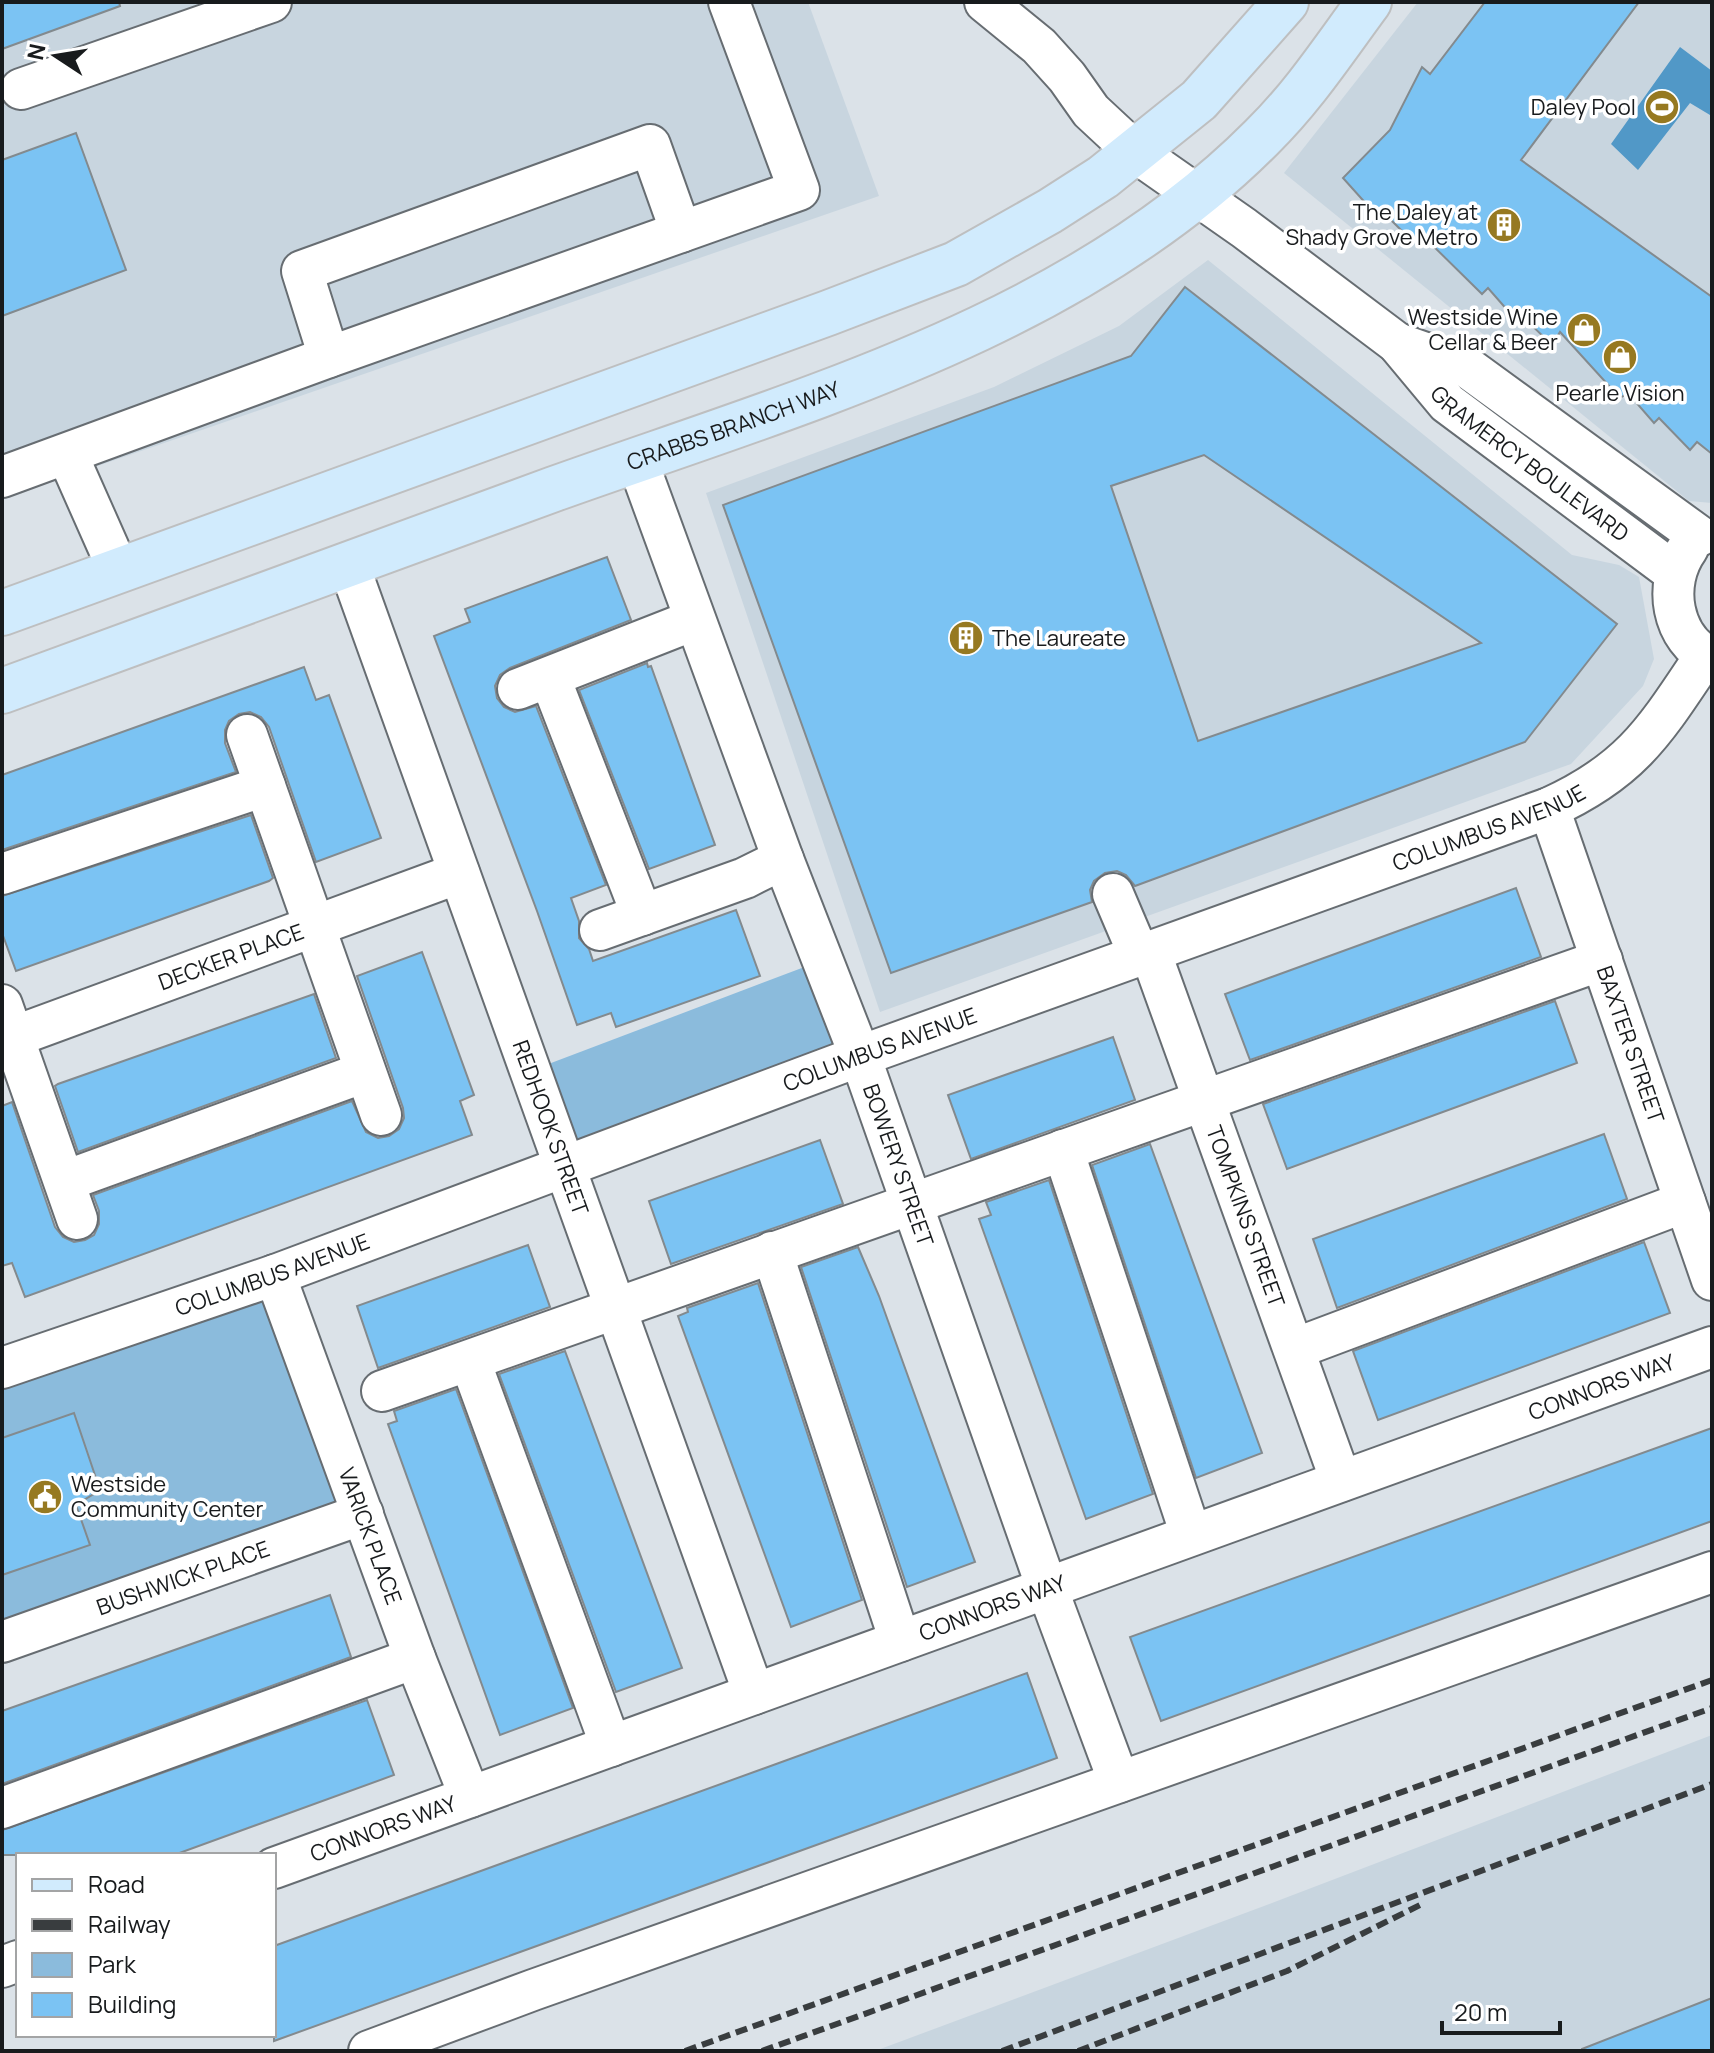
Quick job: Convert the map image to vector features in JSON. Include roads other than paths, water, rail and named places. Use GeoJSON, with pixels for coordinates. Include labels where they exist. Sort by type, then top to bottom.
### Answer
{"type":"FeatureCollection","features":[{"type":"Feature","properties":{"kind":"main road"},"geometry":{"type":"LineString","coordinates":[[2,613],[956,264],[1103,177],[1199,100],[1286,2]]}},
{"type":"Feature","properties":{"kind":"main road","name":"CRABBS BRANCH WAY"},"geometry":{"type":"LineString","coordinates":[[2,691],[870,376],[1040,299],[1131,244],[1196,195],[1262,138],[1299,96],[1369,2]]}},
{"type":"Feature","properties":{"kind":"street"},"geometry":{"type":"LineString","coordinates":[[21,89],[271,2]]}},
{"type":"Feature","properties":{"kind":"street"},"geometry":{"type":"LineString","coordinates":[[2,477],[799,190],[729,2]]}},
{"type":"Feature","properties":{"kind":"street","name":"GRAMERCY BOULEVARD"},"geometry":{"type":"LineString","coordinates":[[985,2],[1039,46],[1067,77],[1091,111],[1134,151],[1244,228],[1397,343],[1447,403],[1675,573],[1685,552],[1706,532],[1468,368],[1397,343]]}},
{"type":"Feature","properties":{"kind":"street"},"geometry":{"type":"LineString","coordinates":[[329,357],[302,271],[650,145],[681,232]]}},
{"type":"Feature","properties":{"kind":"street"},"geometry":{"type":"LineString","coordinates":[[67,454],[118,569]]}},
{"type":"Feature","properties":{"kind":"street","name":"BOWERY STREET"},"geometry":{"type":"LineString","coordinates":[[637,460],[783,859],[860,1056],[910,1204],[1119,1782]]}},
{"type":"Feature","properties":{"kind":"street","name":"REDHOOK STREET"},"geometry":{"type":"LineString","coordinates":[[348,563],[754,1694]]}},
{"type":"Feature","properties":{"kind":"street"},"geometry":{"type":"LineString","coordinates":[[1675,573],[1672,596],[1677,619],[1689,640],[1709,657]]}},
{"type":"Feature","properties":{"kind":"street"},"geometry":{"type":"LineString","coordinates":[[642,915],[534,684],[694,620]]}},
{"type":"Feature","properties":{"kind":"street","name":"COLUMBUS AVENUE"},"geometry":{"type":"LineString","coordinates":[[2,1368],[275,1275],[860,1056],[1549,808],[1581,794],[1630,758],[1709,657]]}},
{"type":"Feature","properties":{"kind":"street"},"geometry":{"type":"LineString","coordinates":[[247,735],[381,1115]]}},
{"type":"Feature","properties":{"kind":"street"},"geometry":{"type":"LineString","coordinates":[[2,874],[265,786]]}},
{"type":"Feature","properties":{"kind":"street","name":"BAXTER STREET"},"geometry":{"type":"LineString","coordinates":[[1549,808],[1712,1280]]}},
{"type":"Feature","properties":{"kind":"street"},"geometry":{"type":"LineString","coordinates":[[600,930],[745,878],[783,859]]}},
{"type":"Feature","properties":{"kind":"street","name":"DECKER PLACE"},"geometry":{"type":"LineString","coordinates":[[6,1027],[314,926],[459,873]]}},
{"type":"Feature","properties":{"kind":"street","name":"TOMPKINS STREET"},"geometry":{"type":"LineString","coordinates":[[1113,894],[1145,953],[1204,1100],[1341,1481]]}},
{"type":"Feature","properties":{"kind":"street"},"geometry":{"type":"LineString","coordinates":[[382,1391],[1602,960]]}},
{"type":"Feature","properties":{"kind":"street"},"geometry":{"type":"LineString","coordinates":[[6,1027],[77,1219]]}},
{"type":"Feature","properties":{"kind":"street"},"geometry":{"type":"LineString","coordinates":[[65,1181],[365,1072]]}},
{"type":"Feature","properties":{"kind":"street"},"geometry":{"type":"LineString","coordinates":[[1063,1150],[1191,1535]]}},
{"type":"Feature","properties":{"kind":"street"},"geometry":{"type":"LineString","coordinates":[[1294,1349],[1685,1202]]}},
{"type":"Feature","properties":{"kind":"street"},"geometry":{"type":"LineString","coordinates":[[772,1252],[900,1641]]}},
{"type":"Feature","properties":{"kind":"street","name":"VARICK PLACE"},"geometry":{"type":"LineString","coordinates":[[275,1275],[415,1658],[470,1797]]}},
{"type":"Feature","properties":{"kind":"street","name":"CONNORS WAY"},"geometry":{"type":"LineString","coordinates":[[276,1867],[1712,1347]]}},
{"type":"Feature","properties":{"kind":"street"},"geometry":{"type":"LineString","coordinates":[[470,1361],[611,1746]]}},
{"type":"Feature","properties":{"kind":"street","name":"BUSHWICK PLACE"},"geometry":{"type":"LineString","coordinates":[[2,1642],[363,1514]]}},
{"type":"Feature","properties":{"kind":"street"},"geometry":{"type":"LineString","coordinates":[[369,2051],[1712,1572]]}},
{"type":"Feature","properties":{"kind":"street"},"geometry":{"type":"LineString","coordinates":[[2,1808],[415,1658]]}},
{"type":"Feature","properties":{"kind":"railway"},"geometry":{"type":"LineString","coordinates":[[685,2051],[1712,1680]]}},
{"type":"Feature","properties":{"kind":"railway"},"geometry":{"type":"LineString","coordinates":[[762,2051],[1712,1708]]}},
{"type":"Feature","properties":{"kind":"railway"},"geometry":{"type":"LineString","coordinates":[[1002,2051],[1712,1784]]}},
{"type":"Feature","properties":{"kind":"railway"},"geometry":{"type":"LineString","coordinates":[[1078,2051],[1287,1971],[1422,1904]]}},
{"type":"Feature","properties":{"kind":"place","name":"Daley Pool"},"geometry":{"type":"Point","coordinates":[1662,107]}},
{"type":"Feature","properties":{"kind":"place","name":"The Daley at Shady Grove Metro"},"geometry":{"type":"Point","coordinates":[1504,225]}},
{"type":"Feature","properties":{"kind":"place","name":"Westside Wine Cellar & Beer"},"geometry":{"type":"Point","coordinates":[1584,330]}},
{"type":"Feature","properties":{"kind":"place","name":"Pearle Vision"},"geometry":{"type":"Point","coordinates":[1620,357]}},
{"type":"Feature","properties":{"kind":"place","name":"The Laureate"},"geometry":{"type":"Point","coordinates":[966,638]}},
{"type":"Feature","properties":{"kind":"place","name":"Westside Community Center"},"geometry":{"type":"Point","coordinates":[45,1497]}}]}
